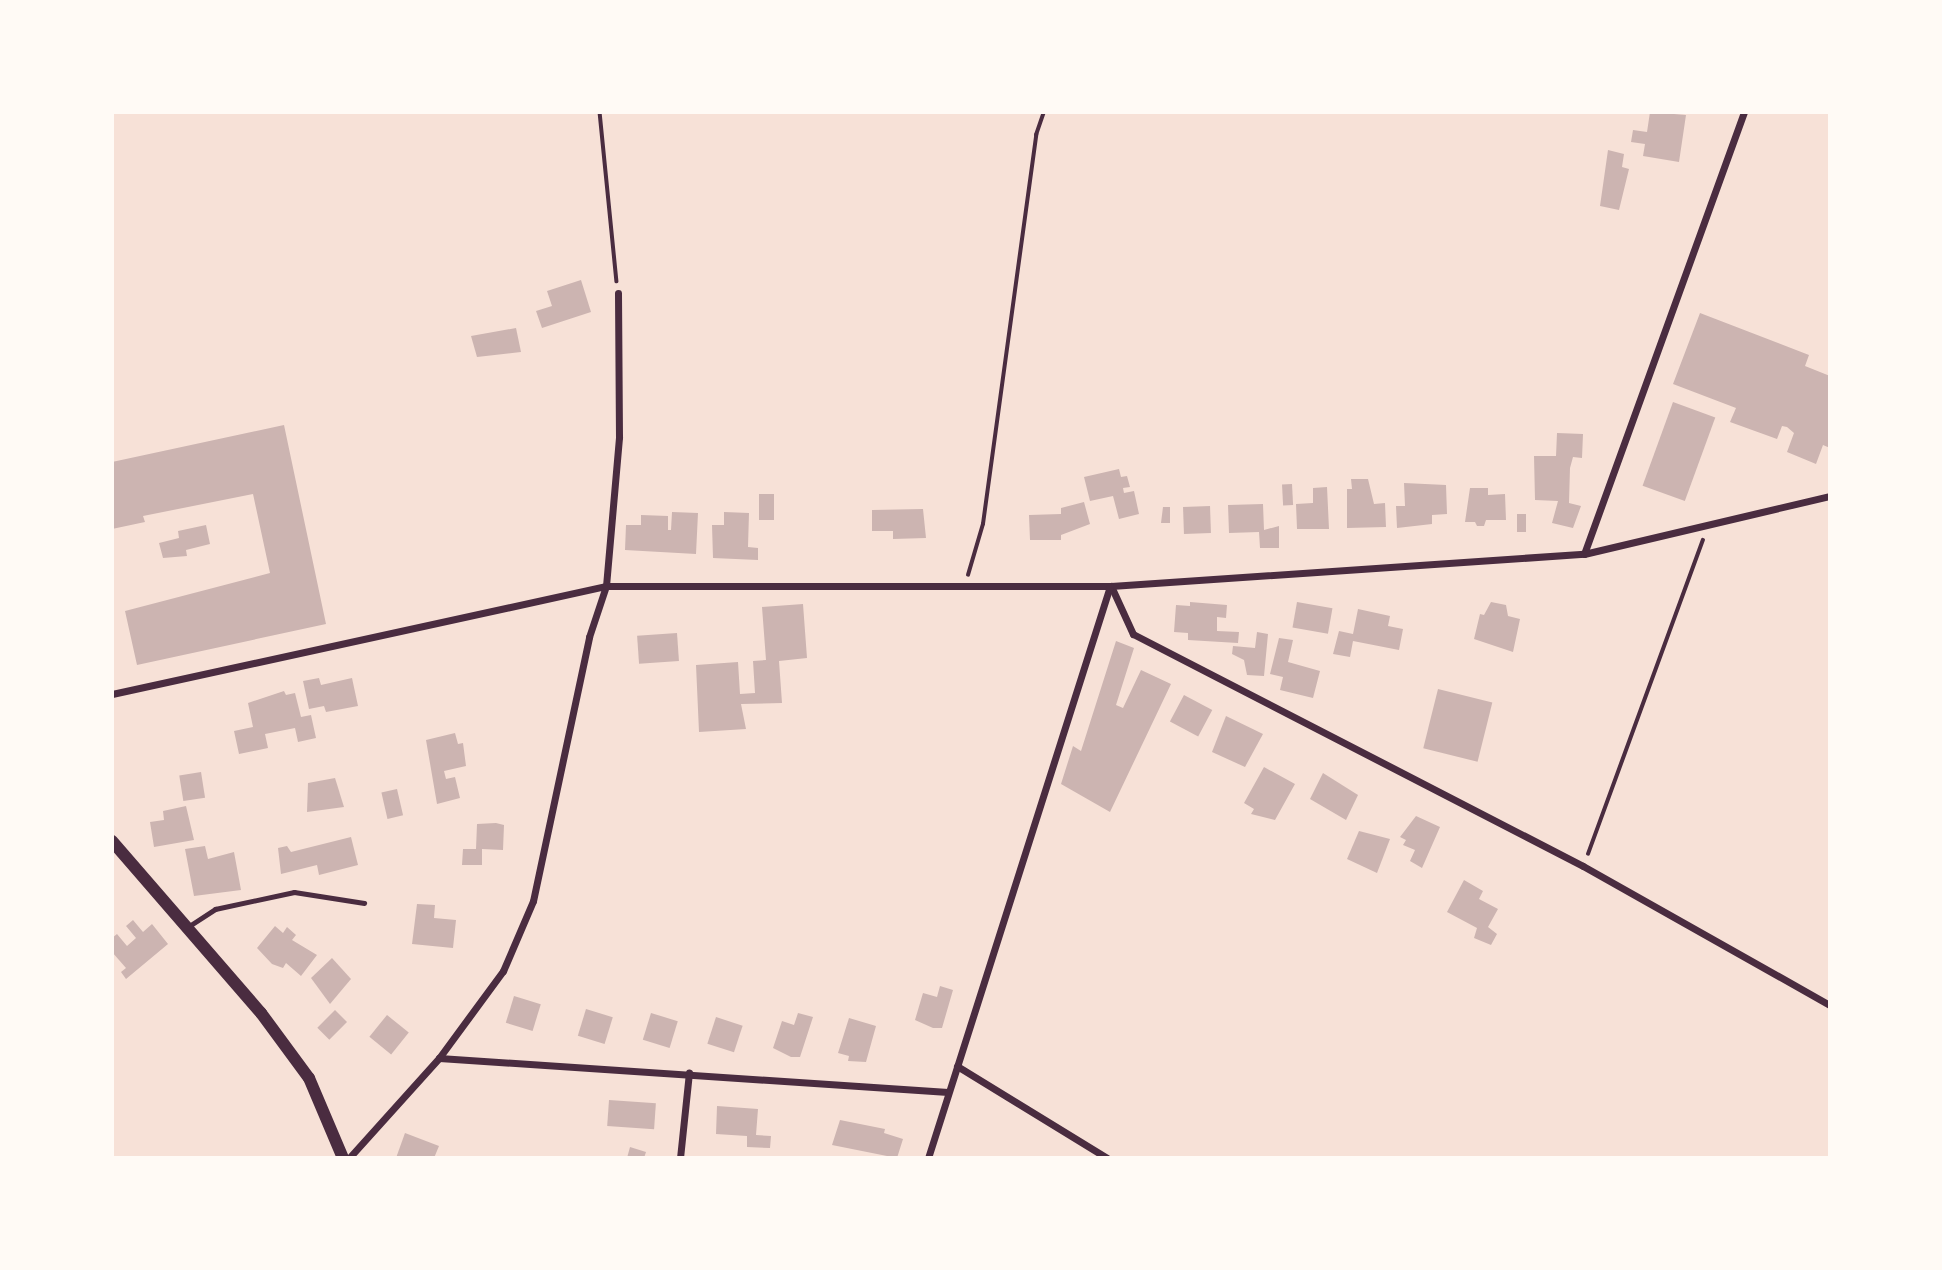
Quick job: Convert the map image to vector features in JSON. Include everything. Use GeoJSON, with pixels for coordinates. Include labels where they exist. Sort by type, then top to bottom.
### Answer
{"type":"FeatureCollection","features":[{"type":"Feature","properties":{"kind":"street"},"geometry":{"type":"LineString","coordinates":[[1584,554],[1744,112]]}},
{"type":"Feature","properties":{"kind":"street"},"geometry":{"type":"LineString","coordinates":[[349,1158],[439,1058],[503,971],[533,901],[589,638],[606,586],[619,437],[618,293]]}},
{"type":"Feature","properties":{"kind":"street"},"geometry":{"type":"LineString","coordinates":[[112,694],[606,586],[1111,586],[1584,554],[1830,496]]}},
{"type":"Feature","properties":{"kind":"street"},"geometry":{"type":"LineString","coordinates":[[1111,586],[1132,634],[1583,866],[1830,1005]]}},
{"type":"Feature","properties":{"kind":"street"},"geometry":{"type":"LineString","coordinates":[[928,1158],[1111,586]]}},
{"type":"Feature","properties":{"kind":"street"},"geometry":{"type":"LineString","coordinates":[[112,841],[261,1013],[309,1078],[343,1158]]}},
{"type":"Feature","properties":{"kind":"street"},"geometry":{"type":"LineString","coordinates":[[439,1058],[689,1072],[948,1092]]}},
{"type":"Feature","properties":{"kind":"street"},"geometry":{"type":"LineString","coordinates":[[957,1066],[1107,1158]]}},
{"type":"Feature","properties":{"kind":"street"},"geometry":{"type":"LineString","coordinates":[[680,1158],[689,1072]]}},
{"type":"Feature","properties":{"kind":"lane"},"geometry":{"type":"LineString","coordinates":[[186,929],[215,909],[294,892],[364,903]]}},
{"type":"Feature","properties":{"kind":"path"},"geometry":{"type":"LineString","coordinates":[[600,112],[618,293]]}},
{"type":"Feature","properties":{"kind":"path"},"geometry":{"type":"LineString","coordinates":[[965,586],[983,524],[1036,135],[1044,112]]}},
{"type":"Feature","properties":{"kind":"path"},"geometry":{"type":"LineString","coordinates":[[1583,866],[1709,523]]}},
{"type":"Feature","properties":{"kind":"building"},"geometry":{"type":"Polygon","coordinates":[[[1650,112],[1686,115],[1679,162],[1643,156],[1645,144],[1631,142],[1633,130],[1647,132],[1650,112]]]}},
{"type":"Feature","properties":{"kind":"building"},"geometry":{"type":"Polygon","coordinates":[[[1608,150],[1624,154],[1622,167],[1629,169],[1619,210],[1600,206],[1608,150]]]}},
{"type":"Feature","properties":{"kind":"building"},"geometry":{"type":"Polygon","coordinates":[[[581,280],[591,312],[542,328],[536,311],[552,306],[547,291],[581,280]]]}},
{"type":"Feature","properties":{"kind":"building"},"geometry":{"type":"Polygon","coordinates":[[[1700,313],[1809,355],[1805,366],[1830,376],[1830,448],[1823,445],[1816,464],[1787,452],[1794,433],[1787,427],[1782,426],[1777,439],[1730,422],[1736,408],[1673,384],[1700,313]]]}},
{"type":"Feature","properties":{"kind":"building"},"geometry":{"type":"Polygon","coordinates":[[[516,328],[521,352],[477,357],[471,336],[516,328]]]}},
{"type":"Feature","properties":{"kind":"building"},"geometry":{"type":"Polygon","coordinates":[[[1673,402],[1715,417],[1685,501],[1643,486],[1673,402]]]}},
{"type":"Feature","properties":{"kind":"building"},"geometry":{"type":"Polygon","coordinates":[[[284,425],[326,624],[137,665],[125,611],[270,573],[253,494],[143,516],[145,522],[112,529],[112,462],[284,425]]]}},
{"type":"Feature","properties":{"kind":"building"},"geometry":{"type":"Polygon","coordinates":[[[1557,433],[1583,434],[1582,458],[1573,457],[1570,468],[1569,503],[1581,506],[1573,528],[1552,523],[1558,501],[1535,500],[1534,456],[1556,456],[1557,433]]]}},
{"type":"Feature","properties":{"kind":"building"},"geometry":{"type":"Polygon","coordinates":[[[1119,469],[1121,477],[1127,476],[1130,487],[1123,488],[1124,493],[1134,491],[1139,514],[1119,519],[1113,496],[1090,501],[1084,477],[1119,469]]]}},
{"type":"Feature","properties":{"kind":"building"},"geometry":{"type":"Polygon","coordinates":[[[1351,479],[1368,479],[1374,504],[1385,503],[1386,527],[1347,528],[1347,489],[1352,489],[1351,479]]]}},
{"type":"Feature","properties":{"kind":"building"},"geometry":{"type":"Polygon","coordinates":[[[1404,483],[1446,485],[1447,514],[1432,515],[1432,524],[1397,528],[1396,506],[1405,506],[1404,483]]]}},
{"type":"Feature","properties":{"kind":"building"},"geometry":{"type":"Polygon","coordinates":[[[1292,484],[1293,505],[1283,505],[1282,485],[1292,484]]]}},
{"type":"Feature","properties":{"kind":"building"},"geometry":{"type":"Polygon","coordinates":[[[1327,487],[1329,529],[1297,529],[1296,504],[1313,503],[1313,488],[1327,487]]]}},
{"type":"Feature","properties":{"kind":"building"},"geometry":{"type":"Polygon","coordinates":[[[1470,488],[1488,488],[1488,495],[1505,494],[1506,520],[1486,520],[1484,526],[1465,522],[1470,488]]]}},
{"type":"Feature","properties":{"kind":"building"},"geometry":{"type":"Polygon","coordinates":[[[759,494],[774,494],[774,520],[759,520],[759,494]]]}},
{"type":"Feature","properties":{"kind":"building"},"geometry":{"type":"Polygon","coordinates":[[[1084,502],[1090,524],[1061,535],[1061,540],[1030,540],[1029,515],[1061,514],[1061,508],[1084,502]]]}},
{"type":"Feature","properties":{"kind":"building"},"geometry":{"type":"Polygon","coordinates":[[[1263,504],[1264,530],[1279,526],[1279,548],[1260,548],[1259,532],[1229,533],[1228,505],[1263,504]]]}},
{"type":"Feature","properties":{"kind":"building"},"geometry":{"type":"Polygon","coordinates":[[[1210,506],[1211,533],[1184,534],[1183,507],[1210,506]]]}},
{"type":"Feature","properties":{"kind":"building"},"geometry":{"type":"Polygon","coordinates":[[[1163,507],[1170,507],[1170,523],[1161,523],[1163,507]]]}},
{"type":"Feature","properties":{"kind":"building"},"geometry":{"type":"Polygon","coordinates":[[[923,509],[926,538],[893,539],[893,531],[872,531],[872,510],[923,509]]]}},
{"type":"Feature","properties":{"kind":"building"},"geometry":{"type":"Polygon","coordinates":[[[672,512],[698,513],[696,554],[625,550],[626,525],[641,525],[641,515],[668,516],[668,530],[671,530],[672,512]]]}},
{"type":"Feature","properties":{"kind":"building"},"geometry":{"type":"Polygon","coordinates":[[[724,512],[749,513],[748,547],[758,548],[758,560],[713,558],[712,525],[724,525],[724,512]]]}},
{"type":"Feature","properties":{"kind":"building"},"geometry":{"type":"Polygon","coordinates":[[[1517,514],[1526,514],[1526,532],[1517,532],[1517,514]]]}},
{"type":"Feature","properties":{"kind":"building"},"geometry":{"type":"Polygon","coordinates":[[[206,525],[210,544],[186,550],[187,556],[163,558],[159,543],[179,538],[178,531],[206,525]]]}},
{"type":"Feature","properties":{"kind":"building"},"geometry":{"type":"Polygon","coordinates":[[[1190,602],[1227,605],[1226,618],[1217,617],[1217,631],[1239,632],[1238,643],[1188,640],[1188,633],[1174,632],[1176,605],[1190,606],[1190,602]]]}},
{"type":"Feature","properties":{"kind":"building"},"geometry":{"type":"Polygon","coordinates":[[[1297,602],[1332,608],[1328,634],[1292,628],[1297,602]]]}},
{"type":"Feature","properties":{"kind":"building"},"geometry":{"type":"Polygon","coordinates":[[[1491,602],[1506,605],[1508,616],[1520,619],[1513,652],[1474,639],[1480,614],[1484,615],[1491,602]]]}},
{"type":"Feature","properties":{"kind":"building"},"geometry":{"type":"Polygon","coordinates":[[[803,604],[807,658],[779,661],[782,703],[741,704],[746,729],[699,732],[696,665],[738,662],[740,694],[755,693],[753,661],[766,660],[762,607],[803,604]]]}},
{"type":"Feature","properties":{"kind":"building"},"geometry":{"type":"Polygon","coordinates":[[[1358,609],[1390,616],[1388,626],[1403,629],[1399,650],[1353,641],[1350,657],[1333,654],[1339,631],[1353,634],[1358,609]]]}},
{"type":"Feature","properties":{"kind":"building"},"geometry":{"type":"Polygon","coordinates":[[[1257,632],[1268,634],[1264,676],[1247,675],[1244,660],[1232,654],[1233,646],[1255,648],[1257,632]]]}},
{"type":"Feature","properties":{"kind":"building"},"geometry":{"type":"Polygon","coordinates":[[[677,633],[679,661],[639,664],[637,636],[677,633]]]}},
{"type":"Feature","properties":{"kind":"building"},"geometry":{"type":"Polygon","coordinates":[[[1279,638],[1293,640],[1288,662],[1320,671],[1313,698],[1280,690],[1283,677],[1270,674],[1279,638]]]}},
{"type":"Feature","properties":{"kind":"building"},"geometry":{"type":"Polygon","coordinates":[[[1116,641],[1134,648],[1116,705],[1123,708],[1141,670],[1171,684],[1110,812],[1061,784],[1073,746],[1081,751],[1116,641]]]}},
{"type":"Feature","properties":{"kind":"building"},"geometry":{"type":"Polygon","coordinates":[[[319,678],[321,685],[352,678],[358,706],[326,712],[324,706],[309,709],[303,681],[319,678]]]}},
{"type":"Feature","properties":{"kind":"building"},"geometry":{"type":"Polygon","coordinates":[[[1438,689],[1492,703],[1478,762],[1423,748],[1438,689]]]}},
{"type":"Feature","properties":{"kind":"building"},"geometry":{"type":"Polygon","coordinates":[[[284,691],[286,695],[295,693],[301,717],[311,715],[316,738],[298,742],[295,728],[265,734],[268,748],[239,754],[234,731],[253,727],[248,703],[284,691]]]}},
{"type":"Feature","properties":{"kind":"building"},"geometry":{"type":"Polygon","coordinates":[[[1184,695],[1212,710],[1198,737],[1170,721],[1184,695]]]}},
{"type":"Feature","properties":{"kind":"building"},"geometry":{"type":"Polygon","coordinates":[[[1226,716],[1263,734],[1245,767],[1212,752],[1226,716]]]}},
{"type":"Feature","properties":{"kind":"building"},"geometry":{"type":"Polygon","coordinates":[[[455,733],[458,744],[463,743],[466,766],[444,771],[446,779],[455,777],[460,798],[437,804],[426,740],[455,733]]]}},
{"type":"Feature","properties":{"kind":"building"},"geometry":{"type":"Polygon","coordinates":[[[1264,767],[1295,784],[1275,820],[1251,814],[1254,809],[1244,803],[1264,767]]]}},
{"type":"Feature","properties":{"kind":"building"},"geometry":{"type":"Polygon","coordinates":[[[201,772],[205,798],[183,801],[179,775],[201,772]]]}},
{"type":"Feature","properties":{"kind":"building"},"geometry":{"type":"Polygon","coordinates":[[[1323,773],[1358,795],[1346,820],[1310,799],[1323,773]]]}},
{"type":"Feature","properties":{"kind":"building"},"geometry":{"type":"Polygon","coordinates":[[[335,778],[344,807],[307,812],[308,783],[335,778]]]}},
{"type":"Feature","properties":{"kind":"building"},"geometry":{"type":"Polygon","coordinates":[[[397,789],[403,815],[387,819],[381,793],[397,789]]]}},
{"type":"Feature","properties":{"kind":"building"},"geometry":{"type":"Polygon","coordinates":[[[186,806],[194,840],[154,847],[150,822],[164,820],[163,811],[186,806]]]}},
{"type":"Feature","properties":{"kind":"building"},"geometry":{"type":"Polygon","coordinates":[[[1416,816],[1440,827],[1422,868],[1410,861],[1415,850],[1403,845],[1406,840],[1400,837],[1416,816]]]}},
{"type":"Feature","properties":{"kind":"building"},"geometry":{"type":"Polygon","coordinates":[[[477,824],[504,825],[503,850],[482,849],[482,865],[462,865],[463,849],[476,849],[477,824]]]}},
{"type":"Feature","properties":{"kind":"building"},"geometry":{"type":"Polygon","coordinates":[[[1359,831],[1390,839],[1377,873],[1347,859],[1359,831]]]}},
{"type":"Feature","properties":{"kind":"building"},"geometry":{"type":"Polygon","coordinates":[[[351,837],[358,865],[319,875],[317,865],[281,874],[278,848],[287,846],[291,852],[351,837]]]}},
{"type":"Feature","properties":{"kind":"building"},"geometry":{"type":"Polygon","coordinates":[[[205,846],[208,859],[234,852],[241,890],[194,896],[185,849],[205,846]]]}},
{"type":"Feature","properties":{"kind":"building"},"geometry":{"type":"Polygon","coordinates":[[[1464,880],[1483,891],[1479,899],[1498,909],[1488,927],[1497,934],[1491,945],[1474,938],[1477,928],[1447,912],[1464,880]]]}},
{"type":"Feature","properties":{"kind":"building"},"geometry":{"type":"Polygon","coordinates":[[[417,904],[435,905],[434,918],[456,920],[453,948],[412,944],[417,904]]]}},
{"type":"Feature","properties":{"kind":"building"},"geometry":{"type":"Polygon","coordinates":[[[133,920],[143,932],[152,924],[168,944],[126,979],[121,972],[126,968],[112,952],[112,938],[117,934],[127,946],[136,938],[126,926],[133,920]]]}},
{"type":"Feature","properties":{"kind":"building"},"geometry":{"type":"Polygon","coordinates":[[[275,926],[283,933],[287,927],[296,935],[292,940],[317,955],[301,976],[286,963],[283,968],[272,964],[257,948],[275,926]]]}},
{"type":"Feature","properties":{"kind":"building"},"geometry":{"type":"Polygon","coordinates":[[[332,958],[351,979],[330,1004],[311,978],[332,958]]]}},
{"type":"Feature","properties":{"kind":"building"},"geometry":{"type":"Polygon","coordinates":[[[940,986],[953,990],[942,1028],[933,1028],[915,1020],[923,993],[937,997],[940,986]]]}},
{"type":"Feature","properties":{"kind":"building"},"geometry":{"type":"Polygon","coordinates":[[[514,996],[541,1004],[533,1031],[506,1023],[514,996]]]}},
{"type":"Feature","properties":{"kind":"building"},"geometry":{"type":"Polygon","coordinates":[[[586,1009],[613,1017],[605,1044],[578,1036],[586,1009]]]}},
{"type":"Feature","properties":{"kind":"building"},"geometry":{"type":"Polygon","coordinates":[[[335,1010],[347,1022],[329,1040],[317,1028],[335,1010]]]}},
{"type":"Feature","properties":{"kind":"building"},"geometry":{"type":"Polygon","coordinates":[[[651,1013],[678,1021],[670,1048],[643,1040],[651,1013]]]}},
{"type":"Feature","properties":{"kind":"building"},"geometry":{"type":"Polygon","coordinates":[[[798,1013],[813,1017],[800,1057],[791,1057],[773,1048],[782,1021],[794,1025],[798,1013]]]}},
{"type":"Feature","properties":{"kind":"building"},"geometry":{"type":"Polygon","coordinates":[[[387,1015],[409,1033],[391,1054],[369,1037],[387,1015]]]}},
{"type":"Feature","properties":{"kind":"building"},"geometry":{"type":"Polygon","coordinates":[[[716,1017],[743,1026],[734,1052],[707,1044],[716,1017]]]}},
{"type":"Feature","properties":{"kind":"building"},"geometry":{"type":"Polygon","coordinates":[[[849,1018],[876,1026],[866,1062],[848,1061],[849,1056],[838,1053],[849,1018]]]}},
{"type":"Feature","properties":{"kind":"building"},"geometry":{"type":"Polygon","coordinates":[[[609,1100],[656,1103],[654,1129],[607,1126],[609,1100]]]}},
{"type":"Feature","properties":{"kind":"building"},"geometry":{"type":"Polygon","coordinates":[[[717,1106],[758,1109],[756,1135],[771,1136],[770,1148],[747,1147],[747,1136],[716,1134],[717,1106]]]}},
{"type":"Feature","properties":{"kind":"building"},"geometry":{"type":"Polygon","coordinates":[[[840,1120],[885,1129],[884,1133],[903,1139],[897,1158],[832,1145],[840,1120]]]}},
{"type":"Feature","properties":{"kind":"building"},"geometry":{"type":"Polygon","coordinates":[[[405,1133],[439,1146],[434,1158],[396,1158],[405,1133]]]}},
{"type":"Feature","properties":{"kind":"building"},"geometry":{"type":"Polygon","coordinates":[[[630,1147],[646,1152],[644,1158],[627,1158],[630,1147]]]}}]}
